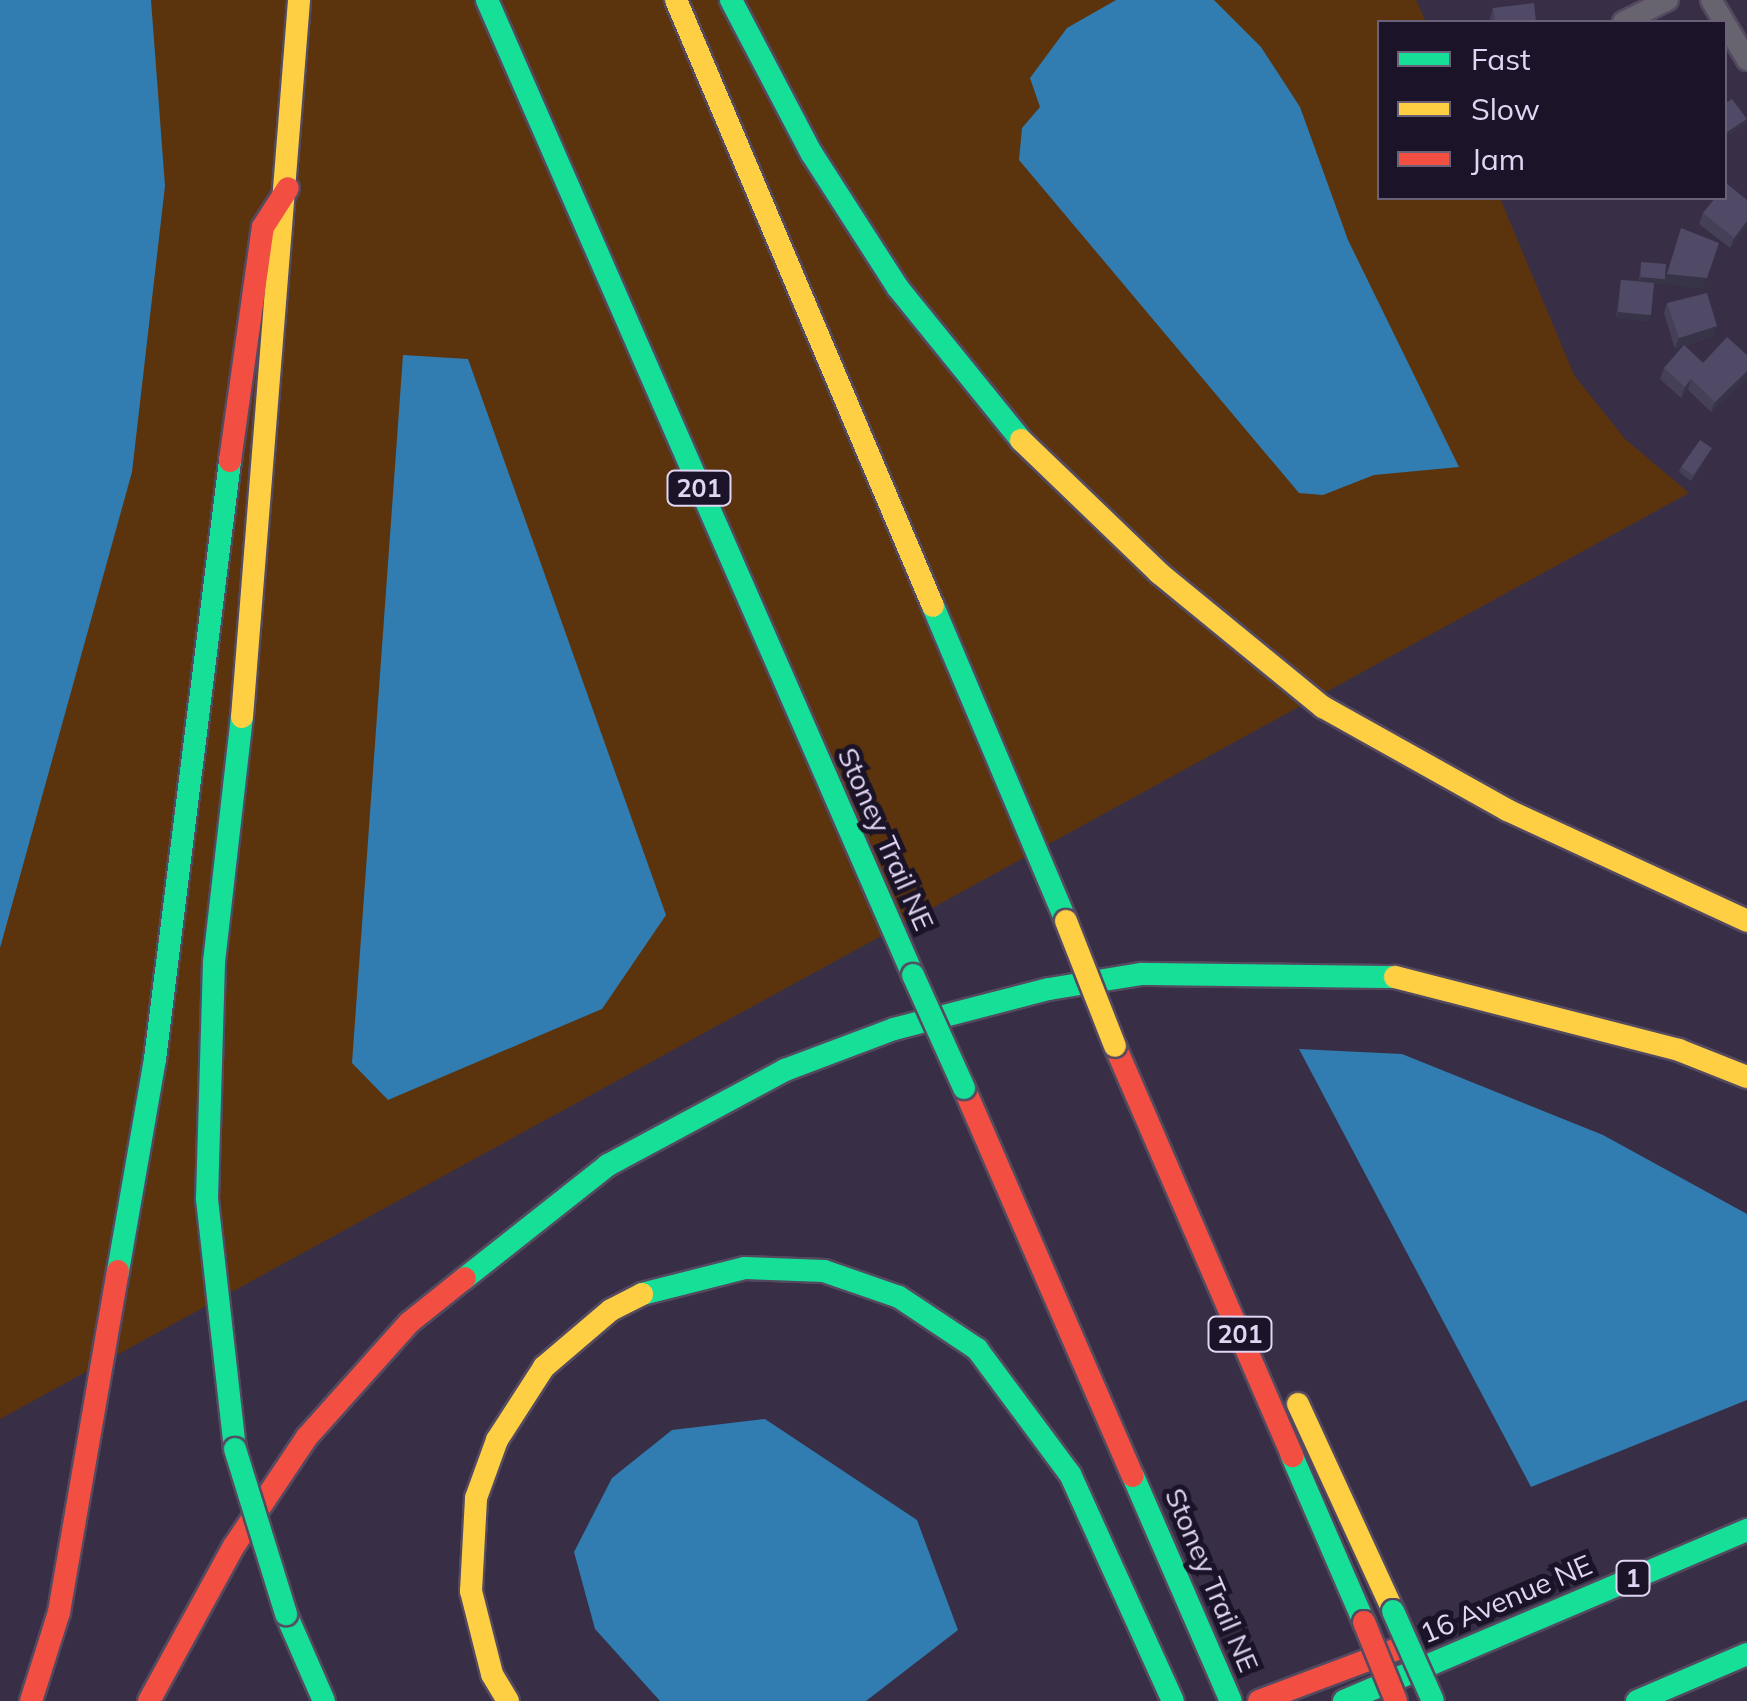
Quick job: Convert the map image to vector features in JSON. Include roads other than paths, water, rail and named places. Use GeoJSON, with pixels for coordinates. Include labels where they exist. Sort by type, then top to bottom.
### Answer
{"type":"FeatureCollection","features":[{"type":"Feature","properties":{"kind":"highway"},"geometry":{"type":"LineString","coordinates":[[299,0],[288,188],[239,758],[214,962],[207,1198],[235,1448],[286,1614],[324,1701]]}},
{"type":"Feature","properties":{"kind":"highway","name":"Stoney Trail NE"},"geometry":{"type":"LineString","coordinates":[[487,0],[1232,1701]]}},
{"type":"Feature","properties":{"kind":"highway","name":"201"},"geometry":{"type":"LineString","coordinates":[[676,0],[1066,921],[1115,1046],[1396,1701]]}},
{"type":"Feature","properties":{"kind":"highway"},"geometry":{"type":"LineString","coordinates":[[732,0],[812,154],[898,288],[1008,428],[1159,573],[1323,707],[1507,810],[1747,920]]}},
{"type":"Feature","properties":{"kind":"highway"},"geometry":{"type":"LineString","coordinates":[[31,1701],[59,1612],[155,1059],[208,612],[263,227],[288,188]]}},
{"type":"Feature","properties":{"kind":"highway"},"geometry":{"type":"LineString","coordinates":[[149,1701],[234,1546],[307,1437],[410,1322],[608,1164],[785,1070],[894,1029],[1032,993],[1142,974],[1233,970],[1393,976],[1679,1050],[1747,1077]]}},
{"type":"Feature","properties":{"kind":"highway"},"geometry":{"type":"LineString","coordinates":[[1087,973],[1127,1018],[1199,1176]]}},
{"type":"Feature","properties":{"kind":"highway"},"geometry":{"type":"LineString","coordinates":[[508,1701],[492,1674],[471,1590],[476,1498],[498,1440],[544,1367],[611,1310],[646,1292],[746,1268],[824,1271],[899,1297],[976,1349],[1009,1384],[1070,1474],[1169,1692]]}},
{"type":"Feature","properties":{"kind":"highway"},"geometry":{"type":"LineString","coordinates":[[1292,1389],[1433,1701]]}},
{"type":"Feature","properties":{"kind":"highway","name":"16 Avenue NE"},"geometry":{"type":"LineString","coordinates":[[1344,1701],[1747,1530]]}},
{"type":"Feature","properties":{"kind":"highway"},"geometry":{"type":"LineString","coordinates":[[1259,1701],[1476,1619],[1520,1626]]}},
{"type":"Feature","properties":{"kind":"highway"},"geometry":{"type":"LineString","coordinates":[[1637,1701],[1747,1654]]}},
{"type":"Feature","properties":{"kind":"street"},"geometry":{"type":"LineString","coordinates":[[1627,20],[1668,0]]}},
{"type":"Feature","properties":{"kind":"street"},"geometry":{"type":"LineString","coordinates":[[1727,27],[1747,60]]}},
{"type":"Feature","properties":{"kind":"water"},"geometry":{"type":"Polygon","coordinates":[[[0,0],[151,0],[165,186],[132,472],[0,948],[0,0]]]}},
{"type":"Feature","properties":{"kind":"water"},"geometry":{"type":"Polygon","coordinates":[[[1116,0],[1214,0],[1261,47],[1300,107],[1348,240],[1459,467],[1374,475],[1323,495],[1299,493],[1019,160],[1022,128],[1040,107],[1030,78],[1067,28],[1116,0]]]}},
{"type":"Feature","properties":{"kind":"water"},"geometry":{"type":"Polygon","coordinates":[[[403,355],[468,359],[666,915],[602,1009],[388,1100],[352,1063],[403,355]]]}},
{"type":"Feature","properties":{"kind":"water"},"geometry":{"type":"Polygon","coordinates":[[[1299,1049],[1402,1054],[1603,1135],[1747,1214],[1747,1400],[1531,1487],[1299,1049]]]}},
{"type":"Feature","properties":{"kind":"water"},"geometry":{"type":"Polygon","coordinates":[[[765,1419],[917,1520],[958,1630],[866,1701],[660,1701],[595,1629],[574,1552],[612,1478],[672,1430],[765,1419]]]}}]}
